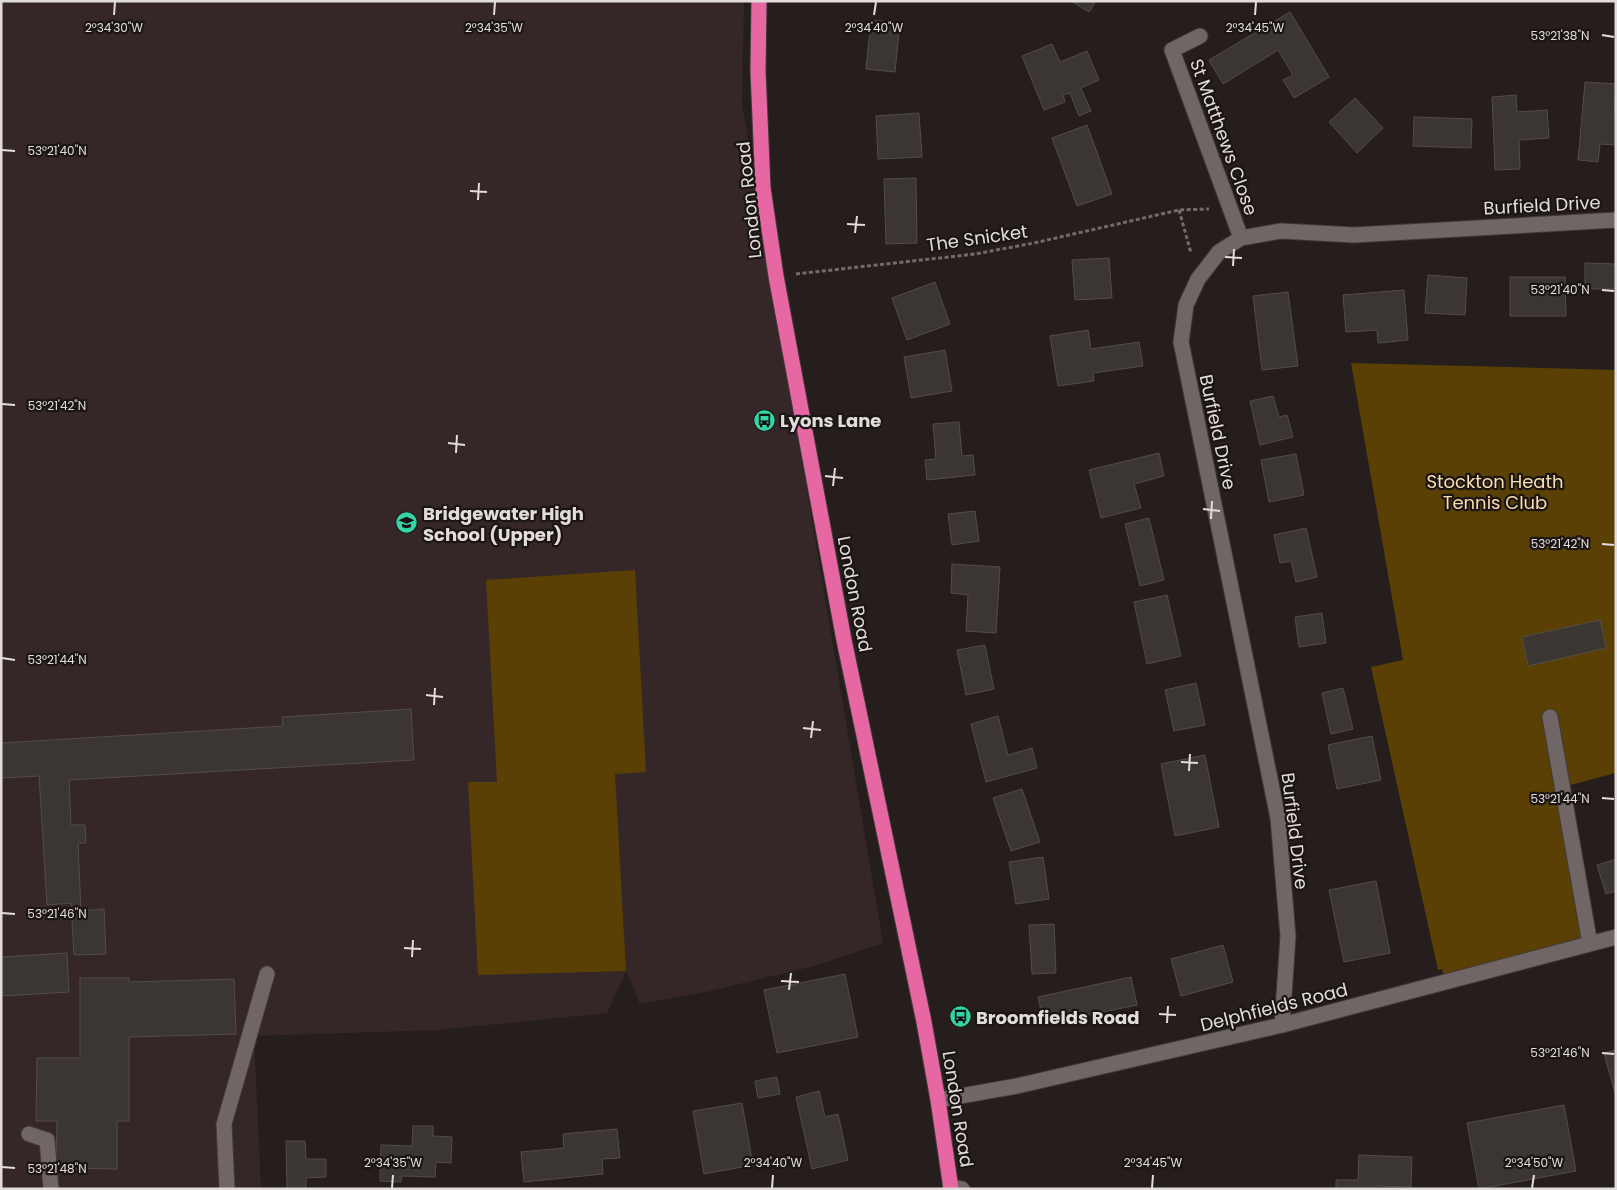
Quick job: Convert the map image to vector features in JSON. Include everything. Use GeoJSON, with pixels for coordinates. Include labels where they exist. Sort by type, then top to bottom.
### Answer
{"type":"FeatureCollection","features":[{"type":"Feature","properties":{"kind":"highway","name":"London Road"},"geometry":{"type":"LineString","coordinates":[[759,1],[758,71],[763,188],[776,276],[844,640],[910,950],[955,1188]]}},
{"type":"Feature","properties":{"kind":"street","name":"St Matthews Close"},"geometry":{"type":"LineString","coordinates":[[1200,36],[1172,50],[1241,238]]}},
{"type":"Feature","properties":{"kind":"street","name":"Burfield Drive"},"geometry":{"type":"LineString","coordinates":[[1282,1025],[1288,936],[1278,818],[1181,342],[1186,305],[1198,279],[1219,252],[1241,238],[1281,232],[1354,235],[1616,220]]}},
{"type":"Feature","properties":{"kind":"street"},"geometry":{"type":"LineString","coordinates":[[1550,717],[1590,944]]}},
{"type":"Feature","properties":{"kind":"street","name":"Delphfields Road"},"geometry":{"type":"LineString","coordinates":[[938,1100],[1017,1086],[1282,1025],[1616,938]]}},
{"type":"Feature","properties":{"kind":"street"},"geometry":{"type":"LineString","coordinates":[[227,1189],[224,1124],[267,974]]}},
{"type":"Feature","properties":{"kind":"street"},"geometry":{"type":"LineString","coordinates":[[29,1134],[47,1140],[51,1189]]}},
{"type":"Feature","properties":{"kind":"path","name":"The Snicket"},"geometry":{"type":"LineString","coordinates":[[776,276],[975,254],[1034,243],[1180,210],[1198,279]]}},
{"type":"Feature","properties":{"kind":"shaded area","name":"Bridgewater High School (Upper)"},"geometry":{"type":"Polygon","coordinates":[[[1,1],[744,1],[742,103],[883,943],[814,966],[706,992],[640,1004],[626,971],[607,1013],[438,1030],[254,1036],[261,1189],[1,1189],[1,1]]]}},
{"type":"Feature","properties":{"kind":"green space","name":"Stockton Heath Tennis Club"},"geometry":{"type":"Polygon","coordinates":[[[1351,363],[1616,370],[1616,773],[1563,787],[1590,944],[1445,982],[1442,969],[1438,970],[1371,667],[1403,660],[1351,363]]]}},
{"type":"Feature","properties":{"kind":"green space"},"geometry":{"type":"Polygon","coordinates":[[[635,570],[646,772],[615,774],[626,971],[478,975],[468,782],[497,782],[486,580],[635,570]]]}},
{"type":"Feature","properties":{"kind":"building"},"geometry":{"type":"Polygon","coordinates":[[[1071,1],[1096,1],[1089,12],[1071,1]]]}},
{"type":"Feature","properties":{"kind":"building"},"geometry":{"type":"Polygon","coordinates":[[[1290,12],[1329,77],[1294,98],[1283,80],[1293,75],[1278,50],[1223,84],[1209,60],[1290,12]]]}},
{"type":"Feature","properties":{"kind":"building"},"geometry":{"type":"Polygon","coordinates":[[[871,20],[900,23],[895,72],[866,69],[871,20]]]}},
{"type":"Feature","properties":{"kind":"building"},"geometry":{"type":"Polygon","coordinates":[[[1052,44],[1060,62],[1087,51],[1099,80],[1081,88],[1091,111],[1079,116],[1070,93],[1063,95],[1065,102],[1044,110],[1022,56],[1052,44]]]}},
{"type":"Feature","properties":{"kind":"building"},"geometry":{"type":"Polygon","coordinates":[[[1585,82],[1616,84],[1614,115],[1616,116],[1616,145],[1600,144],[1598,162],[1578,160],[1585,82]]]}},
{"type":"Feature","properties":{"kind":"building"},"geometry":{"type":"Polygon","coordinates":[[[1516,95],[1517,112],[1547,110],[1549,138],[1519,140],[1520,169],[1495,170],[1492,97],[1516,95]]]}},
{"type":"Feature","properties":{"kind":"building"},"geometry":{"type":"Polygon","coordinates":[[[1355,98],[1383,128],[1357,153],[1329,122],[1355,98]]]}},
{"type":"Feature","properties":{"kind":"building"},"geometry":{"type":"Polygon","coordinates":[[[919,113],[922,157],[878,159],[876,116],[919,113]]]}},
{"type":"Feature","properties":{"kind":"building"},"geometry":{"type":"Polygon","coordinates":[[[1414,117],[1472,119],[1471,148],[1413,146],[1414,117]]]}},
{"type":"Feature","properties":{"kind":"building"},"geometry":{"type":"Polygon","coordinates":[[[1087,125],[1112,194],[1077,206],[1052,138],[1087,125]]]}},
{"type":"Feature","properties":{"kind":"building"},"geometry":{"type":"Polygon","coordinates":[[[916,178],[917,243],[886,244],[884,179],[916,178]]]}},
{"type":"Feature","properties":{"kind":"building"},"geometry":{"type":"Polygon","coordinates":[[[1109,258],[1112,298],[1075,300],[1072,260],[1109,258]]]}},
{"type":"Feature","properties":{"kind":"building"},"geometry":{"type":"Polygon","coordinates":[[[1585,263],[1616,264],[1616,289],[1585,289],[1585,263]]]}},
{"type":"Feature","properties":{"kind":"building"},"geometry":{"type":"Polygon","coordinates":[[[1428,275],[1467,278],[1465,315],[1425,313],[1428,275]]]}},
{"type":"Feature","properties":{"kind":"building"},"geometry":{"type":"Polygon","coordinates":[[[1510,277],[1565,277],[1566,316],[1510,316],[1510,277]]]}},
{"type":"Feature","properties":{"kind":"building"},"geometry":{"type":"Polygon","coordinates":[[[935,282],[950,324],[907,340],[892,298],[935,282]]]}},
{"type":"Feature","properties":{"kind":"building"},"geometry":{"type":"Polygon","coordinates":[[[1404,290],[1408,340],[1378,343],[1377,330],[1346,332],[1343,295],[1404,290]]]}},
{"type":"Feature","properties":{"kind":"building"},"geometry":{"type":"Polygon","coordinates":[[[1288,292],[1298,366],[1262,370],[1253,296],[1288,292]]]}},
{"type":"Feature","properties":{"kind":"building"},"geometry":{"type":"Polygon","coordinates":[[[1088,330],[1091,349],[1139,342],[1143,366],[1093,373],[1094,381],[1058,386],[1050,336],[1088,330]]]}},
{"type":"Feature","properties":{"kind":"building"},"geometry":{"type":"Polygon","coordinates":[[[945,350],[952,391],[911,398],[904,357],[945,350]]]}},
{"type":"Feature","properties":{"kind":"building"},"geometry":{"type":"Polygon","coordinates":[[[1273,396],[1279,417],[1287,415],[1293,437],[1260,445],[1250,401],[1273,396]]]}},
{"type":"Feature","properties":{"kind":"building"},"geometry":{"type":"Polygon","coordinates":[[[959,422],[962,456],[973,455],[975,475],[927,480],[925,460],[936,459],[933,424],[959,422]]]}},
{"type":"Feature","properties":{"kind":"building"},"geometry":{"type":"Polygon","coordinates":[[[1159,453],[1164,476],[1134,484],[1141,508],[1101,518],[1089,470],[1159,453]]]}},
{"type":"Feature","properties":{"kind":"building"},"geometry":{"type":"Polygon","coordinates":[[[1296,454],[1304,495],[1269,502],[1261,460],[1296,454]]]}},
{"type":"Feature","properties":{"kind":"building"},"geometry":{"type":"Polygon","coordinates":[[[975,511],[979,541],[952,545],[948,514],[975,511]]]}},
{"type":"Feature","properties":{"kind":"building"},"geometry":{"type":"Polygon","coordinates":[[[1149,518],[1164,580],[1140,586],[1125,524],[1149,518]]]}},
{"type":"Feature","properties":{"kind":"building"},"geometry":{"type":"Polygon","coordinates":[[[1306,528],[1317,577],[1296,582],[1291,561],[1280,563],[1274,535],[1306,528]]]}},
{"type":"Feature","properties":{"kind":"building"},"geometry":{"type":"Polygon","coordinates":[[[952,564],[1000,567],[996,633],[966,631],[968,595],[951,593],[952,564]]]}},
{"type":"Feature","properties":{"kind":"building"},"geometry":{"type":"Polygon","coordinates":[[[1167,595],[1181,656],[1147,664],[1134,602],[1167,595]]]}},
{"type":"Feature","properties":{"kind":"building"},"geometry":{"type":"Polygon","coordinates":[[[1322,613],[1326,643],[1299,647],[1295,617],[1322,613]]]}},
{"type":"Feature","properties":{"kind":"building"},"geometry":{"type":"Polygon","coordinates":[[[1600,620],[1606,648],[1528,666],[1522,637],[1600,620]]]}},
{"type":"Feature","properties":{"kind":"building"},"geometry":{"type":"Polygon","coordinates":[[[985,645],[994,689],[966,695],[957,650],[985,645]]]}},
{"type":"Feature","properties":{"kind":"building"},"geometry":{"type":"Polygon","coordinates":[[[1196,683],[1205,725],[1174,731],[1165,690],[1196,683]]]}},
{"type":"Feature","properties":{"kind":"building"},"geometry":{"type":"Polygon","coordinates":[[[1343,688],[1353,729],[1331,734],[1322,693],[1343,688]]]}},
{"type":"Feature","properties":{"kind":"building"},"geometry":{"type":"Polygon","coordinates":[[[411,709],[414,760],[69,780],[71,825],[85,825],[86,843],[78,843],[81,911],[104,909],[106,954],[74,955],[71,903],[47,905],[39,776],[1,778],[1,743],[283,726],[282,717],[411,709]]]}},
{"type":"Feature","properties":{"kind":"building"},"geometry":{"type":"Polygon","coordinates":[[[998,716],[1008,755],[1032,748],[1037,768],[986,782],[971,724],[998,716]]]}},
{"type":"Feature","properties":{"kind":"building"},"geometry":{"type":"Polygon","coordinates":[[[1372,736],[1381,780],[1337,789],[1328,745],[1372,736]]]}},
{"type":"Feature","properties":{"kind":"building"},"geometry":{"type":"Polygon","coordinates":[[[1205,755],[1219,827],[1175,836],[1161,764],[1205,755]]]}},
{"type":"Feature","properties":{"kind":"building"},"geometry":{"type":"Polygon","coordinates":[[[1022,789],[1040,842],[1011,851],[993,798],[1022,789]]]}},
{"type":"Feature","properties":{"kind":"building"},"geometry":{"type":"Polygon","coordinates":[[[1043,857],[1049,899],[1016,904],[1009,862],[1043,857]]]}},
{"type":"Feature","properties":{"kind":"building"},"geometry":{"type":"Polygon","coordinates":[[[1616,859],[1616,891],[1606,894],[1597,865],[1616,859]]]}},
{"type":"Feature","properties":{"kind":"building"},"geometry":{"type":"Polygon","coordinates":[[[1376,881],[1390,953],[1344,962],[1329,890],[1376,881]]]}},
{"type":"Feature","properties":{"kind":"building"},"geometry":{"type":"Polygon","coordinates":[[[1054,924],[1056,973],[1032,974],[1029,925],[1054,924]]]}},
{"type":"Feature","properties":{"kind":"building"},"geometry":{"type":"Polygon","coordinates":[[[1223,945],[1233,982],[1181,996],[1171,959],[1223,945]]]}},
{"type":"Feature","properties":{"kind":"building"},"geometry":{"type":"Polygon","coordinates":[[[67,953],[69,992],[1,996],[1,957],[67,953]]]}},
{"type":"Feature","properties":{"kind":"building"},"geometry":{"type":"Polygon","coordinates":[[[845,974],[858,1037],[777,1053],[764,990],[845,974]]]}},
{"type":"Feature","properties":{"kind":"building"},"geometry":{"type":"Polygon","coordinates":[[[1131,977],[1137,1005],[1044,1024],[1038,997],[1131,977]]]}},
{"type":"Feature","properties":{"kind":"building"},"geometry":{"type":"Polygon","coordinates":[[[80,978],[129,978],[129,982],[234,979],[236,1034],[129,1037],[129,1121],[117,1121],[117,1169],[56,1168],[57,1121],[36,1121],[37,1058],[80,1058],[80,978]]]}},
{"type":"Feature","properties":{"kind":"building"},"geometry":{"type":"Polygon","coordinates":[[[1616,1050],[1616,1097],[1604,1053],[1616,1050]]]}},
{"type":"Feature","properties":{"kind":"building"},"geometry":{"type":"Polygon","coordinates":[[[777,1077],[780,1094],[758,1098],[755,1081],[777,1077]]]}},
{"type":"Feature","properties":{"kind":"building"},"geometry":{"type":"Polygon","coordinates":[[[819,1091],[825,1117],[838,1114],[848,1160],[812,1169],[796,1097],[819,1091]]]}},
{"type":"Feature","properties":{"kind":"building"},"geometry":{"type":"Polygon","coordinates":[[[742,1103],[753,1165],[704,1174],[693,1111],[742,1103]]]}},
{"type":"Feature","properties":{"kind":"building"},"geometry":{"type":"Polygon","coordinates":[[[1564,1105],[1576,1171],[1479,1189],[1467,1123],[1564,1105]]]}},
{"type":"Feature","properties":{"kind":"building"},"geometry":{"type":"Polygon","coordinates":[[[413,1126],[433,1126],[433,1136],[452,1137],[451,1163],[436,1162],[435,1177],[402,1176],[401,1182],[380,1181],[381,1145],[412,1146],[413,1126]]]}},
{"type":"Feature","properties":{"kind":"building"},"geometry":{"type":"Polygon","coordinates":[[[617,1129],[620,1158],[602,1159],[603,1174],[524,1182],[521,1152],[564,1148],[563,1134],[617,1129]]]}},
{"type":"Feature","properties":{"kind":"building"},"geometry":{"type":"Polygon","coordinates":[[[286,1141],[305,1141],[306,1159],[326,1159],[326,1177],[306,1178],[306,1189],[287,1189],[286,1141]]]}},
{"type":"Feature","properties":{"kind":"building"},"geometry":{"type":"Polygon","coordinates":[[[1359,1155],[1412,1157],[1411,1187],[1376,1186],[1376,1189],[1336,1189],[1336,1180],[1358,1180],[1359,1155]]]}},
{"type":"Feature","properties":{"kind":"place","name":"Lyons Lane"},"geometry":{"type":"Point","coordinates":[764,420]}},
{"type":"Feature","properties":{"kind":"place","name":"Bridgewater High School (Upper)"},"geometry":{"type":"Point","coordinates":[407,523]}},
{"type":"Feature","properties":{"kind":"place","name":"Broomfields Road"},"geometry":{"type":"Point","coordinates":[960,1017]}}]}
